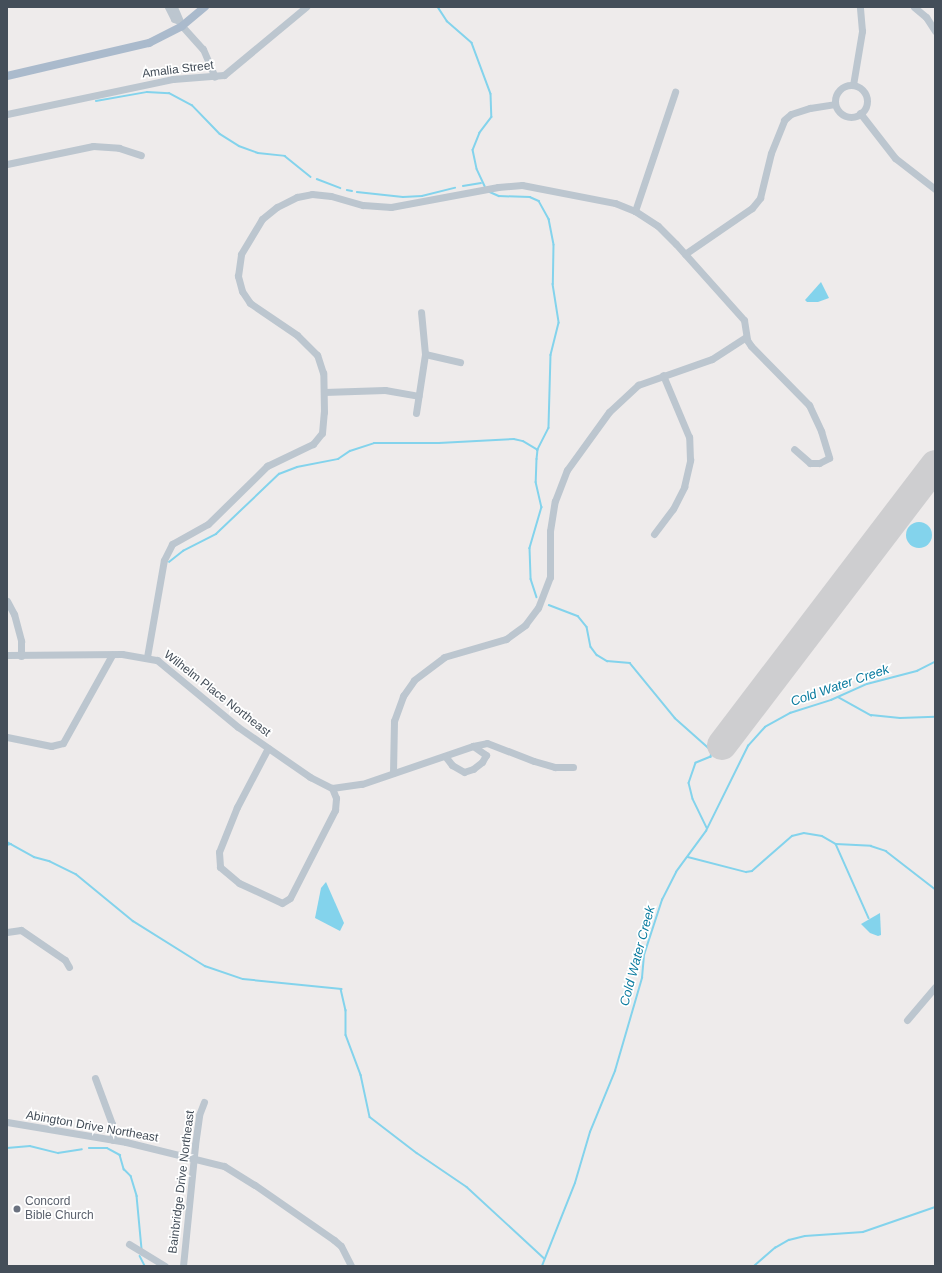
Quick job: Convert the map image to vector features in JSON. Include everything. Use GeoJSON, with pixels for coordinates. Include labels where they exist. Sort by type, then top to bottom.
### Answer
{"type":"FeatureCollection","features":[{"type":"Feature","properties":{"kind":"main road"},"geometry":{"type":"LineString","coordinates":[[7,76],[134,48],[180,23],[205,7]]}},
{"type":"Feature","properties":{"kind":"street"},"geometry":{"type":"LineString","coordinates":[[168,7],[174,19],[180,23],[203,49],[215,77]]}},
{"type":"Feature","properties":{"kind":"street"},"geometry":{"type":"LineString","coordinates":[[174,7],[180,23]]}},
{"type":"Feature","properties":{"kind":"street","name":"Amalia Street"},"geometry":{"type":"LineString","coordinates":[[7,114],[172,79],[215,77],[224,75],[306,7]]}},
{"type":"Feature","properties":{"kind":"street"},"geometry":{"type":"LineString","coordinates":[[853,85],[862,31],[860,7]]}},
{"type":"Feature","properties":{"kind":"street"},"geometry":{"type":"LineString","coordinates":[[914,7],[926,17],[935,31]]}},
{"type":"Feature","properties":{"kind":"street"},"geometry":{"type":"LineString","coordinates":[[835,104],[839,90],[853,85],[862,90],[866,100],[860,114]]}},
{"type":"Feature","properties":{"kind":"street"},"geometry":{"type":"LineString","coordinates":[[635,211],[675,92]]}},
{"type":"Feature","properties":{"kind":"street"},"geometry":{"type":"LineString","coordinates":[[835,104],[845,116],[860,114]]}},
{"type":"Feature","properties":{"kind":"street"},"geometry":{"type":"LineString","coordinates":[[685,254],[752,208],[760,198],[771,153],[784,120],[791,114],[810,108],[835,104]]}},
{"type":"Feature","properties":{"kind":"street"},"geometry":{"type":"LineString","coordinates":[[860,114],[895,158],[935,189]]}},
{"type":"Feature","properties":{"kind":"street"},"geometry":{"type":"LineString","coordinates":[[7,164],[93,146],[119,148],[141,155]]}},
{"type":"Feature","properties":{"kind":"street"},"geometry":{"type":"LineString","coordinates":[[147,657],[164,560],[172,544],[215,519],[267,466],[317,441],[323,429],[324,392],[321,363],[314,351],[297,335],[250,302],[240,286],[238,271],[241,254],[262,219],[277,207],[297,197],[312,194],[391,207],[498,186],[522,185],[615,203],[635,211],[658,226],[685,254],[744,320],[746,337],[760,356],[809,405],[821,431],[829,458],[819,463],[810,463],[794,449]]}},
{"type":"Feature","properties":{"kind":"street"},"geometry":{"type":"LineString","coordinates":[[416,413],[425,354],[421,312]]}},
{"type":"Feature","properties":{"kind":"street"},"geometry":{"type":"LineString","coordinates":[[393,773],[394,721],[398,708],[411,684],[424,670],[444,658],[506,639],[534,614],[550,577],[552,517],[567,470],[620,399],[638,385],[712,359],[746,337]]}},
{"type":"Feature","properties":{"kind":"street"},"geometry":{"type":"LineString","coordinates":[[425,354],[460,362]]}},
{"type":"Feature","properties":{"kind":"street"},"geometry":{"type":"LineString","coordinates":[[654,534],[673,509],[684,487],[690,460],[689,437],[663,375]]}},
{"type":"Feature","properties":{"kind":"street"},"geometry":{"type":"LineString","coordinates":[[324,392],[385,390],[418,396]]}},
{"type":"Feature","properties":{"kind":"street"},"geometry":{"type":"LineString","coordinates":[[7,601],[14,614],[21,641],[21,656]]}},
{"type":"Feature","properties":{"kind":"street"},"geometry":{"type":"LineString","coordinates":[[7,737],[51,746],[63,743],[112,654]]}},
{"type":"Feature","properties":{"kind":"street","name":"Wilhelm Place Northeast"},"geometry":{"type":"LineString","coordinates":[[7,655],[112,654],[147,657],[171,669],[221,713],[268,748],[310,777],[332,788]]}},
{"type":"Feature","properties":{"kind":"street"},"geometry":{"type":"LineString","coordinates":[[268,748],[237,807],[219,852],[220,867],[239,882],[282,903],[290,898],[335,810],[336,798],[332,788],[352,786],[473,746],[488,743],[534,761],[555,767],[572,767]]}},
{"type":"Feature","properties":{"kind":"street"},"geometry":{"type":"LineString","coordinates":[[446,756],[447,761],[455,768],[469,771],[482,762],[486,755],[473,746]]}},
{"type":"Feature","properties":{"kind":"street"},"geometry":{"type":"LineString","coordinates":[[10,930],[26,934],[66,960],[69,967]]}},
{"type":"Feature","properties":{"kind":"street"},"geometry":{"type":"LineString","coordinates":[[907,1020],[935,987]]}},
{"type":"Feature","properties":{"kind":"street"},"geometry":{"type":"LineString","coordinates":[[95,1078],[112,1124],[113,1140]]}},
{"type":"Feature","properties":{"kind":"street","name":"Bainbridge Drive Northeast"},"geometry":{"type":"LineString","coordinates":[[183,1266],[199,1115],[204,1102]]}},
{"type":"Feature","properties":{"kind":"street","name":"Abington Drive Northeast"},"geometry":{"type":"LineString","coordinates":[[7,1122],[113,1140],[224,1166],[255,1185],[338,1243],[351,1266]]}},
{"type":"Feature","properties":{"kind":"street"},"geometry":{"type":"LineString","coordinates":[[129,1244],[164,1266]]}},
{"type":"Feature","properties":{"kind":"water"},"geometry":{"type":"Polygon","coordinates":[[[821,282],[829,298],[818,302],[807,302],[805,300],[821,282]]]}},
{"type":"Feature","properties":{"kind":"water"},"geometry":{"type":"Polygon","coordinates":[[[919,522],[928,526],[932,535],[928,544],[919,548],[910,544],[906,535],[910,526],[919,522]]]}},
{"type":"Feature","properties":{"kind":"water"},"geometry":{"type":"Polygon","coordinates":[[[326,882],[344,923],[340,931],[315,918],[321,888],[326,882]]]}},
{"type":"Feature","properties":{"kind":"water"},"geometry":{"type":"Polygon","coordinates":[[[880,913],[881,935],[878,936],[870,933],[861,924],[880,913]]]}},
{"type":"Feature","properties":{"kind":"waterway"},"geometry":{"type":"LineString","coordinates":[[438,7],[447,21],[472,43],[491,94],[492,117],[480,133],[473,150],[477,169],[485,186]]}},
{"type":"Feature","properties":{"kind":"waterway"},"geometry":{"type":"LineString","coordinates":[[96,101],[147,92],[169,93],[192,105],[220,134],[239,146],[258,153],[285,156],[311,177]]}},
{"type":"Feature","properties":{"kind":"waterway"},"geometry":{"type":"LineString","coordinates":[[317,179],[340,188]]}},
{"type":"Feature","properties":{"kind":"waterway"},"geometry":{"type":"LineString","coordinates":[[463,186],[481,183]]}},
{"type":"Feature","properties":{"kind":"waterway"},"geometry":{"type":"LineString","coordinates":[[357,192],[403,197],[422,196],[455,188]]}},
{"type":"Feature","properties":{"kind":"waterway"},"geometry":{"type":"LineString","coordinates":[[347,190],[352,191]]}},
{"type":"Feature","properties":{"kind":"waterway"},"geometry":{"type":"LineString","coordinates":[[490,192],[499,196],[530,197],[539,201],[549,219],[554,245],[553,284],[559,323],[551,355],[549,428],[538,450],[537,459],[536,482],[542,507],[530,548],[531,579],[537,597]]}},
{"type":"Feature","properties":{"kind":"waterway"},"geometry":{"type":"LineString","coordinates":[[169,562],[183,551],[216,534],[279,474],[297,467],[338,459],[350,451],[374,443],[439,443],[514,439],[523,441],[538,450]]}},
{"type":"Feature","properties":{"kind":"waterway"},"geometry":{"type":"LineString","coordinates":[[549,605],[578,616],[587,627],[591,647],[597,655],[607,661],[630,663],[675,718],[712,751],[711,757],[696,763],[689,783],[693,799],[707,828]]}},
{"type":"Feature","properties":{"kind":"waterway","name":"Cold Water Creek"},"geometry":{"type":"LineString","coordinates":[[542,1266],[575,1183],[590,1132],[615,1071],[642,978],[644,955],[662,900],[676,872],[706,831],[748,746],[765,727],[790,713],[831,700],[867,684],[917,671],[935,662]]}},
{"type":"Feature","properties":{"kind":"waterway"},"geometry":{"type":"LineString","coordinates":[[838,697],[871,715],[900,718],[935,717]]}},
{"type":"Feature","properties":{"kind":"waterway"},"geometry":{"type":"LineString","coordinates":[[688,857],[746,872],[752,871],[792,836],[804,833],[822,836],[836,844],[869,918]]}},
{"type":"Feature","properties":{"kind":"waterway"},"geometry":{"type":"LineString","coordinates":[[7,842],[34,857],[49,861],[76,874],[133,921],[205,966],[243,979],[341,989],[346,1010],[346,1035],[361,1075],[370,1117],[417,1153],[467,1187],[544,1258]]}},
{"type":"Feature","properties":{"kind":"waterway"},"geometry":{"type":"LineString","coordinates":[[7,845],[11,844]]}},
{"type":"Feature","properties":{"kind":"waterway"},"geometry":{"type":"LineString","coordinates":[[836,844],[871,846],[886,851],[935,889]]}},
{"type":"Feature","properties":{"kind":"waterway"},"geometry":{"type":"LineString","coordinates":[[7,1148],[30,1146],[58,1153],[82,1149]]}},
{"type":"Feature","properties":{"kind":"waterway"},"geometry":{"type":"LineString","coordinates":[[89,1148],[107,1148],[120,1155],[124,1169],[131,1176],[137,1196],[142,1249]]}},
{"type":"Feature","properties":{"kind":"waterway"},"geometry":{"type":"LineString","coordinates":[[754,1266],[775,1248],[789,1240],[805,1236],[863,1232],[935,1207]]}},
{"type":"Feature","properties":{"kind":"waterway"},"geometry":{"type":"LineString","coordinates":[[140,1256],[145,1266]]}},
{"type":"Feature","properties":{"kind":"runway"},"geometry":{"type":"LineString","coordinates":[[722,745],[935,465]]}},
{"type":"Feature","properties":{"kind":"place","name":"Concord Bible Church"},"geometry":{"type":"Point","coordinates":[17,1209]}}]}
